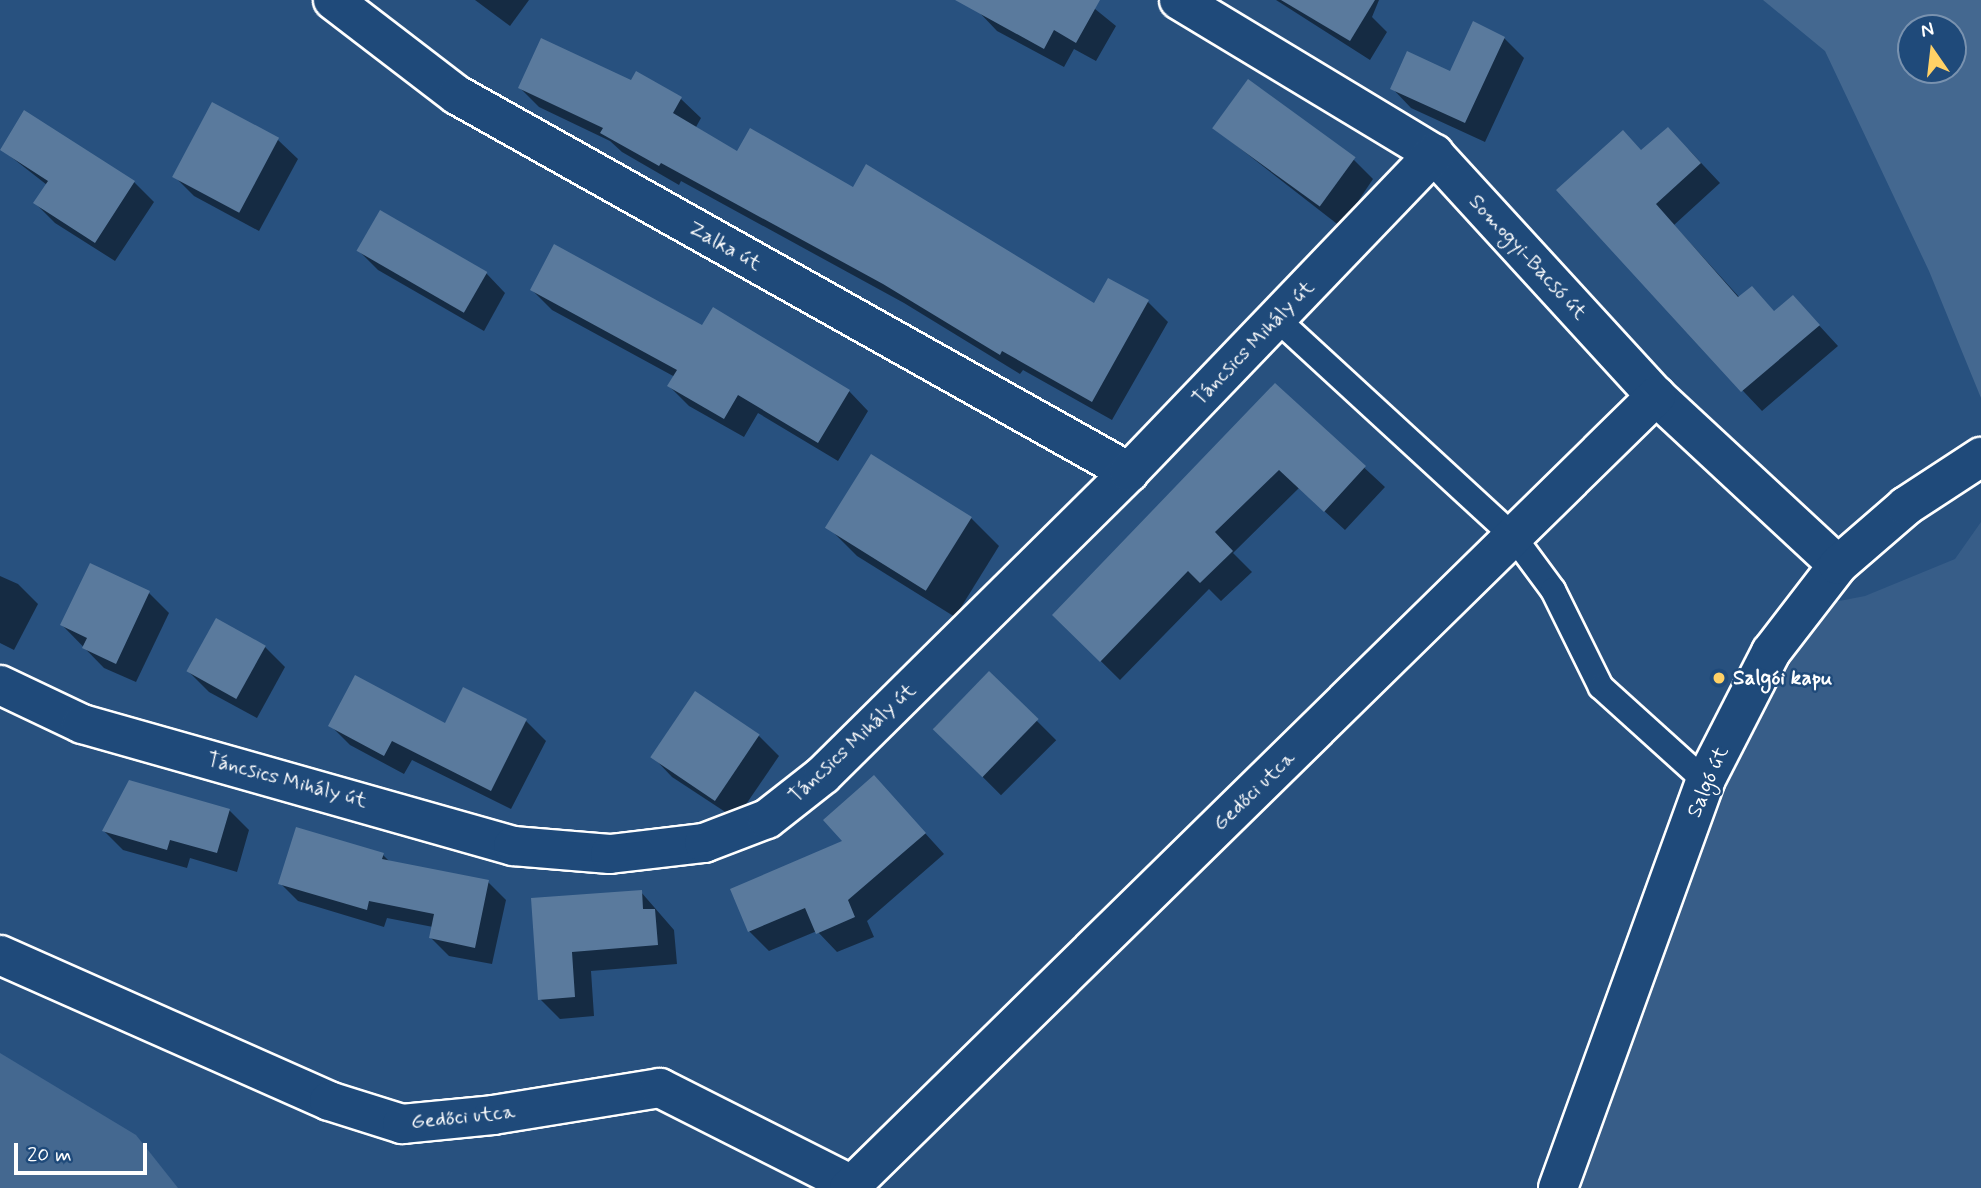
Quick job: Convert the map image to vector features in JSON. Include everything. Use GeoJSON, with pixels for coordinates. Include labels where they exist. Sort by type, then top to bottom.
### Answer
{"type":"FeatureCollection","features":[{"type":"Feature","properties":{"kind":"street","name":"Zalka út"},"geometry":{"type":"LineString","coordinates":[[333,0],[457,95],[1129,472]]}},
{"type":"Feature","properties":{"kind":"street","name":"Somogyi-Bacsó út"},"geometry":{"type":"LineString","coordinates":[[1179,0],[1434,154],[1656,396],[1838,565]]}},
{"type":"Feature","properties":{"kind":"street","name":"Táncsics Mihály út"},"geometry":{"type":"LineString","coordinates":[[0,685],[82,724],[513,846],[610,854],[704,843],[767,819],[823,775],[1129,472],[1434,154]]}},
{"type":"Feature","properties":{"kind":"street","name":"Gedőci utca"},"geometry":{"type":"LineString","coordinates":[[0,955],[329,1101],[402,1125],[493,1115],[660,1088],[850,1187],[1656,396]]}},
{"type":"Feature","properties":{"kind":"street","name":"Salgó út"},"geometry":{"type":"LineString","coordinates":[[1558,1188],[1705,781],[1771,652],[1838,565],[1906,506],[1981,457]]}},
{"type":"Feature","properties":{"kind":"lane"},"geometry":{"type":"LineString","coordinates":[[1276,318],[1513,536],[1553,590],[1601,687],[1705,781]]}},
{"type":"Feature","properties":{"kind":"shaded area"},"geometry":{"type":"Polygon","coordinates":[[[1763,0],[1981,0],[1981,398],[1929,271],[1825,51],[1763,0]]]}},
{"type":"Feature","properties":{"kind":"shaded area"},"geometry":{"type":"Polygon","coordinates":[[[1981,522],[1981,1188],[1575,1188],[1695,852],[1728,778],[1809,629],[1829,603],[1865,596],[1955,559],[1981,522]]]}},
{"type":"Feature","properties":{"kind":"shaded area"},"geometry":{"type":"Polygon","coordinates":[[[0,1053],[136,1135],[178,1188],[0,1188],[0,1053]]]}},
{"type":"Feature","properties":{"kind":"building"},"geometry":{"type":"Polygon","coordinates":[[[955,0],[1100,0],[1076,43],[1054,30],[1044,49],[955,0]]]}},
{"type":"Feature","properties":{"kind":"building"},"geometry":{"type":"Polygon","coordinates":[[[1281,0],[1375,0],[1350,41],[1281,0]]]}},
{"type":"Feature","properties":{"kind":"building"},"geometry":{"type":"Polygon","coordinates":[[[1473,21],[1505,37],[1465,123],[1390,89],[1407,51],[1450,71],[1473,21]]]}},
{"type":"Feature","properties":{"kind":"building"},"geometry":{"type":"Polygon","coordinates":[[[541,38],[631,80],[636,71],[682,97],[673,113],[737,151],[750,128],[853,187],[866,164],[1094,303],[1108,278],[1149,300],[1092,402],[1002,351],[1000,355],[883,284],[661,163],[659,166],[600,133],[603,128],[518,88],[541,38]]]}},
{"type":"Feature","properties":{"kind":"building"},"geometry":{"type":"Polygon","coordinates":[[[1248,79],[1356,157],[1320,207],[1212,128],[1248,79]]]}},
{"type":"Feature","properties":{"kind":"building"},"geometry":{"type":"Polygon","coordinates":[[[212,102],[279,138],[239,213],[172,177],[212,102]]]}},
{"type":"Feature","properties":{"kind":"building"},"geometry":{"type":"Polygon","coordinates":[[[24,110],[135,181],[95,243],[33,203],[48,181],[0,150],[24,110]]]}},
{"type":"Feature","properties":{"kind":"building"},"geometry":{"type":"Polygon","coordinates":[[[1668,127],[1701,163],[1656,204],[1738,297],[1752,286],[1774,311],[1793,295],[1820,325],[1741,392],[1556,190],[1623,130],[1641,150],[1668,127]]]}},
{"type":"Feature","properties":{"kind":"building"},"geometry":{"type":"Polygon","coordinates":[[[380,210],[487,272],[464,313],[356,251],[380,210]]]}},
{"type":"Feature","properties":{"kind":"building"},"geometry":{"type":"Polygon","coordinates":[[[554,244],[702,325],[713,307],[850,390],[818,443],[738,395],[724,419],[667,386],[677,370],[530,290],[554,244]]]}},
{"type":"Feature","properties":{"kind":"building"},"geometry":{"type":"Polygon","coordinates":[[[1275,383],[1366,466],[1324,512],[1279,470],[1215,532],[1233,551],[1200,583],[1188,571],[1100,662],[1052,615],[1275,383]]]}},
{"type":"Feature","properties":{"kind":"building"},"geometry":{"type":"Polygon","coordinates":[[[871,454],[972,517],[926,591],[825,528],[871,454]]]}},
{"type":"Feature","properties":{"kind":"building"},"geometry":{"type":"Polygon","coordinates":[[[90,563],[150,591],[116,664],[82,648],[87,638],[60,625],[90,563]]]}},
{"type":"Feature","properties":{"kind":"building"},"geometry":{"type":"Polygon","coordinates":[[[216,618],[266,646],[236,699],[186,671],[216,618]]]}},
{"type":"Feature","properties":{"kind":"building"},"geometry":{"type":"Polygon","coordinates":[[[989,671],[1039,719],[982,777],[933,729],[989,671]]]}},
{"type":"Feature","properties":{"kind":"building"},"geometry":{"type":"Polygon","coordinates":[[[355,675],[445,723],[463,687],[527,719],[491,791],[392,741],[384,756],[328,726],[355,675]]]}},
{"type":"Feature","properties":{"kind":"building"},"geometry":{"type":"Polygon","coordinates":[[[695,691],[760,735],[715,801],[650,757],[695,691]]]}},
{"type":"Feature","properties":{"kind":"building"},"geometry":{"type":"Polygon","coordinates":[[[874,775],[926,833],[848,900],[855,917],[816,934],[805,908],[748,932],[730,889],[842,841],[823,820],[874,775]]]}},
{"type":"Feature","properties":{"kind":"building"},"geometry":{"type":"Polygon","coordinates":[[[129,780],[230,809],[217,853],[170,840],[167,850],[102,831],[129,780]]]}},
{"type":"Feature","properties":{"kind":"building"},"geometry":{"type":"Polygon","coordinates":[[[296,827],[384,853],[382,859],[489,880],[475,948],[429,938],[434,914],[369,901],[367,910],[278,884],[296,827]]]}},
{"type":"Feature","properties":{"kind":"building"},"geometry":{"type":"Polygon","coordinates":[[[642,890],[643,909],[655,909],[658,945],[572,952],[575,997],[538,1000],[531,898],[642,890]]]}},
{"type":"Feature","properties":{"kind":"place","name":"Salgói kapu"},"geometry":{"type":"Point","coordinates":[1719,678]}}]}
